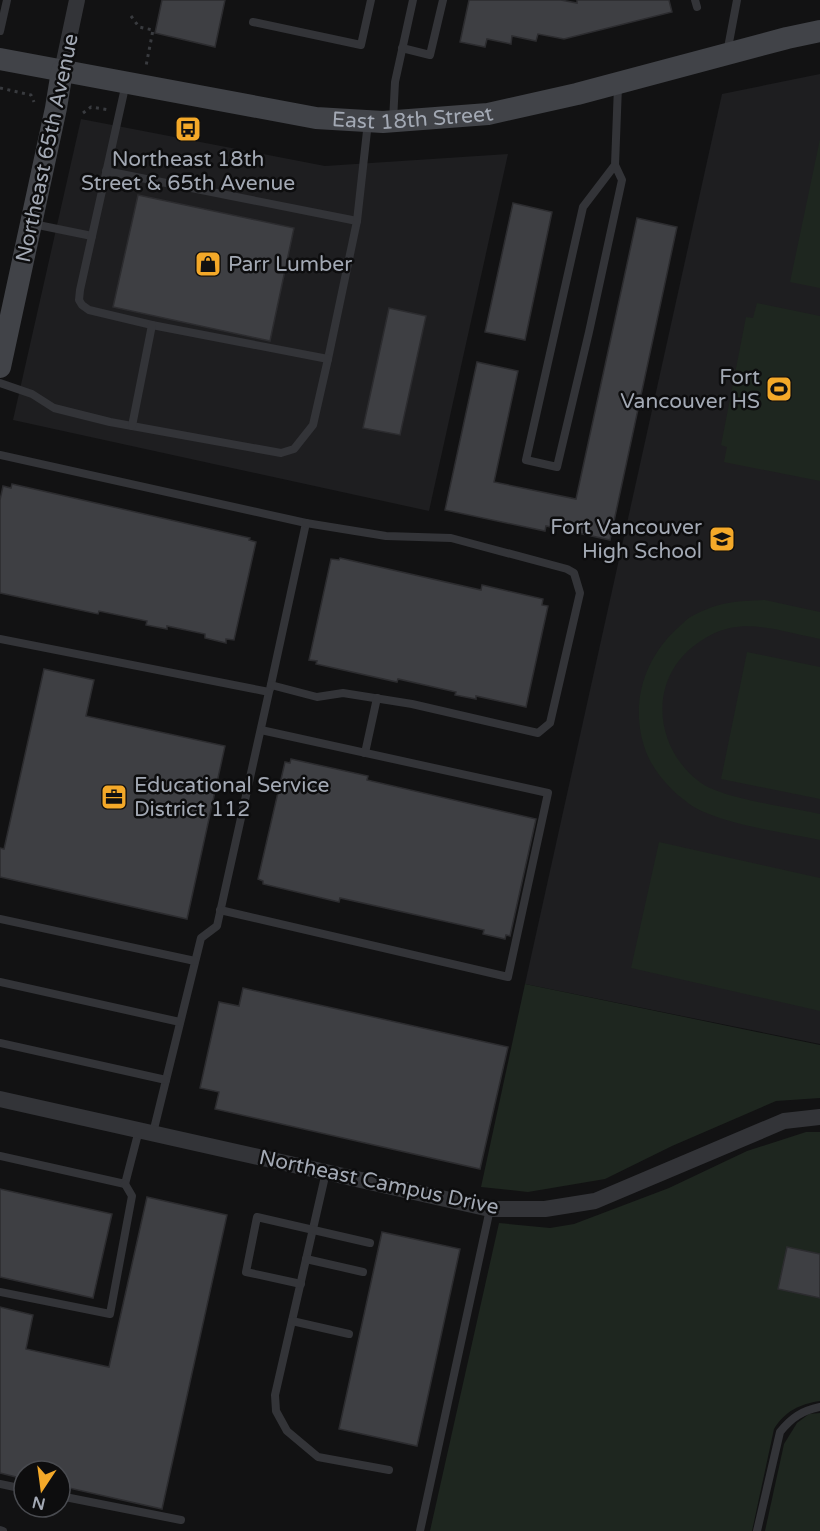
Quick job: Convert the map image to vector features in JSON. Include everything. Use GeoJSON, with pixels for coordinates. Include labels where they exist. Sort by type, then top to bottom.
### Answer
{"type":"FeatureCollection","features":[{"type":"Feature","properties":{"kind":"street","name":"Northeast 65th Avenue"},"geometry":{"type":"LineString","coordinates":[[1,358],[32,224],[77,0]]}},
{"type":"Feature","properties":{"kind":"street","name":"East 18th Street"},"geometry":{"type":"LineString","coordinates":[[0,59],[316,117],[368,122],[488,114],[820,31]]}},
{"type":"Feature","properties":{"kind":"street","name":"Northeast Campus Drive"},"geometry":{"type":"LineString","coordinates":[[0,1099],[490,1209],[545,1209],[595,1201],[784,1121],[820,1117]]}},
{"type":"Feature","properties":{"kind":"lane"},"geometry":{"type":"LineString","coordinates":[[0,32],[7,0]]}},
{"type":"Feature","properties":{"kind":"lane"},"geometry":{"type":"LineString","coordinates":[[253,22],[362,45],[371,0]]}},
{"type":"Feature","properties":{"kind":"lane"},"geometry":{"type":"LineString","coordinates":[[393,121],[395,82],[413,0]]}},
{"type":"Feature","properties":{"kind":"lane"},"geometry":{"type":"LineString","coordinates":[[402,48],[430,55],[443,0]]}},
{"type":"Feature","properties":{"kind":"lane"},"geometry":{"type":"LineString","coordinates":[[727,54],[737,0]]}},
{"type":"Feature","properties":{"kind":"lane"},"geometry":{"type":"LineString","coordinates":[[615,165],[583,207],[526,460],[557,467],[622,180],[615,165],[618,82]]}},
{"type":"Feature","properties":{"kind":"lane"},"geometry":{"type":"LineString","coordinates":[[134,84],[119,112],[80,290],[79,300],[82,305],[89,310],[152,325],[328,359]]}},
{"type":"Feature","properties":{"kind":"lane"},"geometry":{"type":"LineString","coordinates":[[0,383],[32,394],[54,408],[132,426],[258,450],[281,453],[294,449],[313,425],[328,359],[357,221],[368,122]]}},
{"type":"Feature","properties":{"kind":"lane"},"geometry":{"type":"LineString","coordinates":[[106,171],[357,221]]}},
{"type":"Feature","properties":{"kind":"lane"},"geometry":{"type":"LineString","coordinates":[[32,224],[92,236]]}},
{"type":"Feature","properties":{"kind":"lane"},"geometry":{"type":"LineString","coordinates":[[132,426],[152,325]]}},
{"type":"Feature","properties":{"kind":"lane"},"geometry":{"type":"LineString","coordinates":[[0,455],[306,523],[386,536],[451,538],[567,568],[574,573],[580,593],[550,723],[538,733],[412,704],[343,693],[317,697],[0,639]]}},
{"type":"Feature","properties":{"kind":"lane"},"geometry":{"type":"LineString","coordinates":[[125,1184],[166,1080],[201,938],[217,926],[306,523]]}},
{"type":"Feature","properties":{"kind":"lane"},"geometry":{"type":"LineString","coordinates":[[365,753],[377,698]]}},
{"type":"Feature","properties":{"kind":"lane"},"geometry":{"type":"LineString","coordinates":[[220,910],[508,977],[548,794],[261,730]]}},
{"type":"Feature","properties":{"kind":"lane"},"geometry":{"type":"LineString","coordinates":[[0,920],[195,961]]}},
{"type":"Feature","properties":{"kind":"lane"},"geometry":{"type":"LineString","coordinates":[[0,982],[180,1022]]}},
{"type":"Feature","properties":{"kind":"lane"},"geometry":{"type":"LineString","coordinates":[[0,1044],[166,1080]]}},
{"type":"Feature","properties":{"kind":"lane"},"geometry":{"type":"LineString","coordinates":[[0,1156],[125,1184],[132,1196],[110,1314],[0,1292]]}},
{"type":"Feature","properties":{"kind":"lane"},"geometry":{"type":"LineString","coordinates":[[326,1172],[275,1395],[276,1411],[287,1431],[318,1457],[389,1470]]}},
{"type":"Feature","properties":{"kind":"lane"},"geometry":{"type":"LineString","coordinates":[[420,1531],[490,1209]]}},
{"type":"Feature","properties":{"kind":"lane"},"geometry":{"type":"LineString","coordinates":[[301,1284],[246,1272],[257,1217],[370,1243]]}},
{"type":"Feature","properties":{"kind":"lane"},"geometry":{"type":"LineString","coordinates":[[306,1259],[363,1272]]}},
{"type":"Feature","properties":{"kind":"lane"},"geometry":{"type":"LineString","coordinates":[[292,1321],[349,1334]]}},
{"type":"Feature","properties":{"kind":"lane"},"geometry":{"type":"LineString","coordinates":[[757,1531],[780,1432],[790,1419],[803,1411],[820,1407]]}},
{"type":"Feature","properties":{"kind":"lane"},"geometry":{"type":"LineString","coordinates":[[72,1498],[181,1520]]}},
{"type":"Feature","properties":{"kind":"path"},"geometry":{"type":"LineString","coordinates":[[131,16],[139,27],[153,30],[134,84]]}},
{"type":"Feature","properties":{"kind":"path"},"geometry":{"type":"LineString","coordinates":[[0,88],[31,95],[34,102]]}},
{"type":"Feature","properties":{"kind":"path"},"geometry":{"type":"LineString","coordinates":[[83,113],[91,107],[119,112]]}},
{"type":"Feature","properties":{"kind":"shaded area","name":"Fort Vancouver High School"},"geometry":{"type":"Polygon","coordinates":[[[820,74],[820,1044],[525,984],[722,94],[820,74]]]}},
{"type":"Feature","properties":{"kind":"shaded area"},"geometry":{"type":"Polygon","coordinates":[[[81,119],[325,166],[508,154],[429,511],[13,420],[81,119]]]}},
{"type":"Feature","properties":{"kind":"shaded area"},"geometry":{"type":"Polygon","coordinates":[[[820,139],[820,288],[790,282],[820,139]]]}},
{"type":"Feature","properties":{"kind":"shaded area","name":"Fort Vancouver HS"},"geometry":{"type":"Polygon","coordinates":[[[757,303],[820,316],[820,481],[724,462],[727,447],[721,445],[746,317],[753,318],[757,303]]]}},
{"type":"Feature","properties":{"kind":"shaded area"},"geometry":{"type":"Polygon","coordinates":[[[765,600],[820,612],[820,639],[752,626],[724,629],[704,639],[690,649],[676,664],[667,681],[663,700],[663,718],[667,737],[686,770],[711,789],[741,798],[820,814],[820,840],[732,822],[688,803],[668,785],[656,770],[647,754],[640,729],[640,697],[644,681],[658,651],[668,638],[688,618],[712,607],[765,600]]]}},
{"type":"Feature","properties":{"kind":"shaded area"},"geometry":{"type":"Polygon","coordinates":[[[747,652],[820,667],[820,799],[721,779],[747,652]]]}},
{"type":"Feature","properties":{"kind":"shaded area"},"geometry":{"type":"Polygon","coordinates":[[[659,842],[820,878],[820,1011],[631,968],[659,842]]]}},
{"type":"Feature","properties":{"kind":"shaded area"},"geometry":{"type":"Polygon","coordinates":[[[525,984],[820,1045],[820,1098],[776,1101],[672,1146],[605,1179],[528,1192],[481,1187],[525,984]]]}},
{"type":"Feature","properties":{"kind":"shaded area"},"geometry":{"type":"Polygon","coordinates":[[[806,1132],[820,1132],[820,1401],[794,1409],[783,1417],[774,1429],[752,1531],[430,1531],[499,1223],[550,1228],[574,1224],[669,1188],[747,1151],[806,1132]]]}},
{"type":"Feature","properties":{"kind":"shaded area"},"geometry":{"type":"Polygon","coordinates":[[[820,1413],[820,1531],[765,1531],[784,1444],[797,1423],[809,1414],[820,1413]]]}},
{"type":"Feature","properties":{"kind":"building"},"geometry":{"type":"Polygon","coordinates":[[[162,0],[225,0],[215,47],[155,33],[162,0]]]}},
{"type":"Feature","properties":{"kind":"building"},"geometry":{"type":"Polygon","coordinates":[[[469,0],[561,0],[577,3],[577,0],[669,0],[672,12],[564,39],[538,34],[536,41],[512,36],[511,44],[487,39],[485,47],[460,42],[469,0]]]}},
{"type":"Feature","properties":{"kind":"building"},"geometry":{"type":"Polygon","coordinates":[[[138,195],[294,228],[270,341],[113,307],[138,195]]]}},
{"type":"Feature","properties":{"kind":"building"},"geometry":{"type":"Polygon","coordinates":[[[513,203],[552,212],[525,340],[485,332],[513,203]]]}},
{"type":"Feature","properties":{"kind":"building"},"geometry":{"type":"Polygon","coordinates":[[[637,218],[677,227],[610,540],[546,526],[545,531],[445,510],[477,362],[518,371],[494,482],[576,499],[637,218]]]}},
{"type":"Feature","properties":{"kind":"building"},"geometry":{"type":"Polygon","coordinates":[[[389,308],[426,316],[400,435],[363,428],[389,308]]]}},
{"type":"Feature","properties":{"kind":"building"},"geometry":{"type":"Polygon","coordinates":[[[12,484],[250,538],[249,540],[256,542],[234,640],[226,639],[226,643],[205,638],[205,634],[167,626],[167,629],[146,625],[147,621],[99,611],[98,614],[0,593],[0,500],[3,486],[11,488],[12,484]]]}},
{"type":"Feature","properties":{"kind":"building"},"geometry":{"type":"Polygon","coordinates":[[[340,558],[481,590],[482,585],[543,599],[542,605],[548,606],[526,707],[476,696],[476,699],[455,695],[456,692],[398,679],[397,682],[316,664],[317,661],[309,660],[331,559],[339,560],[340,558]]]}},
{"type":"Feature","properties":{"kind":"building","name":"Educational Service District 112"},"geometry":{"type":"Polygon","coordinates":[[[44,669],[94,680],[86,716],[225,746],[187,919],[0,877],[0,848],[4,849],[44,669]]]}},
{"type":"Feature","properties":{"kind":"building"},"geometry":{"type":"Polygon","coordinates":[[[291,759],[368,776],[367,780],[536,819],[510,936],[506,935],[505,939],[483,934],[484,930],[340,898],[339,902],[263,884],[263,881],[258,879],[285,762],[290,763],[291,759]]]}},
{"type":"Feature","properties":{"kind":"building"},"geometry":{"type":"Polygon","coordinates":[[[243,988],[508,1047],[480,1169],[215,1109],[219,1092],[200,1088],[219,1002],[239,1006],[243,988]]]}},
{"type":"Feature","properties":{"kind":"building"},"geometry":{"type":"Polygon","coordinates":[[[0,1189],[112,1214],[93,1298],[0,1277],[0,1189]]]}},
{"type":"Feature","properties":{"kind":"building"},"geometry":{"type":"Polygon","coordinates":[[[147,1197],[227,1215],[162,1509],[72,1489],[72,1459],[12,1459],[12,1476],[0,1473],[0,1307],[33,1315],[26,1349],[109,1367],[147,1197]]]}},
{"type":"Feature","properties":{"kind":"building"},"geometry":{"type":"Polygon","coordinates":[[[382,1232],[460,1249],[417,1446],[339,1429],[382,1232]]]}},
{"type":"Feature","properties":{"kind":"building"},"geometry":{"type":"Polygon","coordinates":[[[787,1247],[820,1254],[820,1298],[778,1289],[787,1247]]]}},
{"type":"Feature","properties":{"kind":"place","name":"Northeast 18th Street & 65th Avenue"},"geometry":{"type":"Point","coordinates":[188,129]}},
{"type":"Feature","properties":{"kind":"place","name":"Parr Lumber"},"geometry":{"type":"Point","coordinates":[208,264]}},
{"type":"Feature","properties":{"kind":"place","name":"Fort Vancouver HS"},"geometry":{"type":"Point","coordinates":[779,389]}},
{"type":"Feature","properties":{"kind":"place","name":"Fort Vancouver High School"},"geometry":{"type":"Point","coordinates":[722,539]}},
{"type":"Feature","properties":{"kind":"place","name":"Educational Service District 112"},"geometry":{"type":"Point","coordinates":[114,797]}}]}
